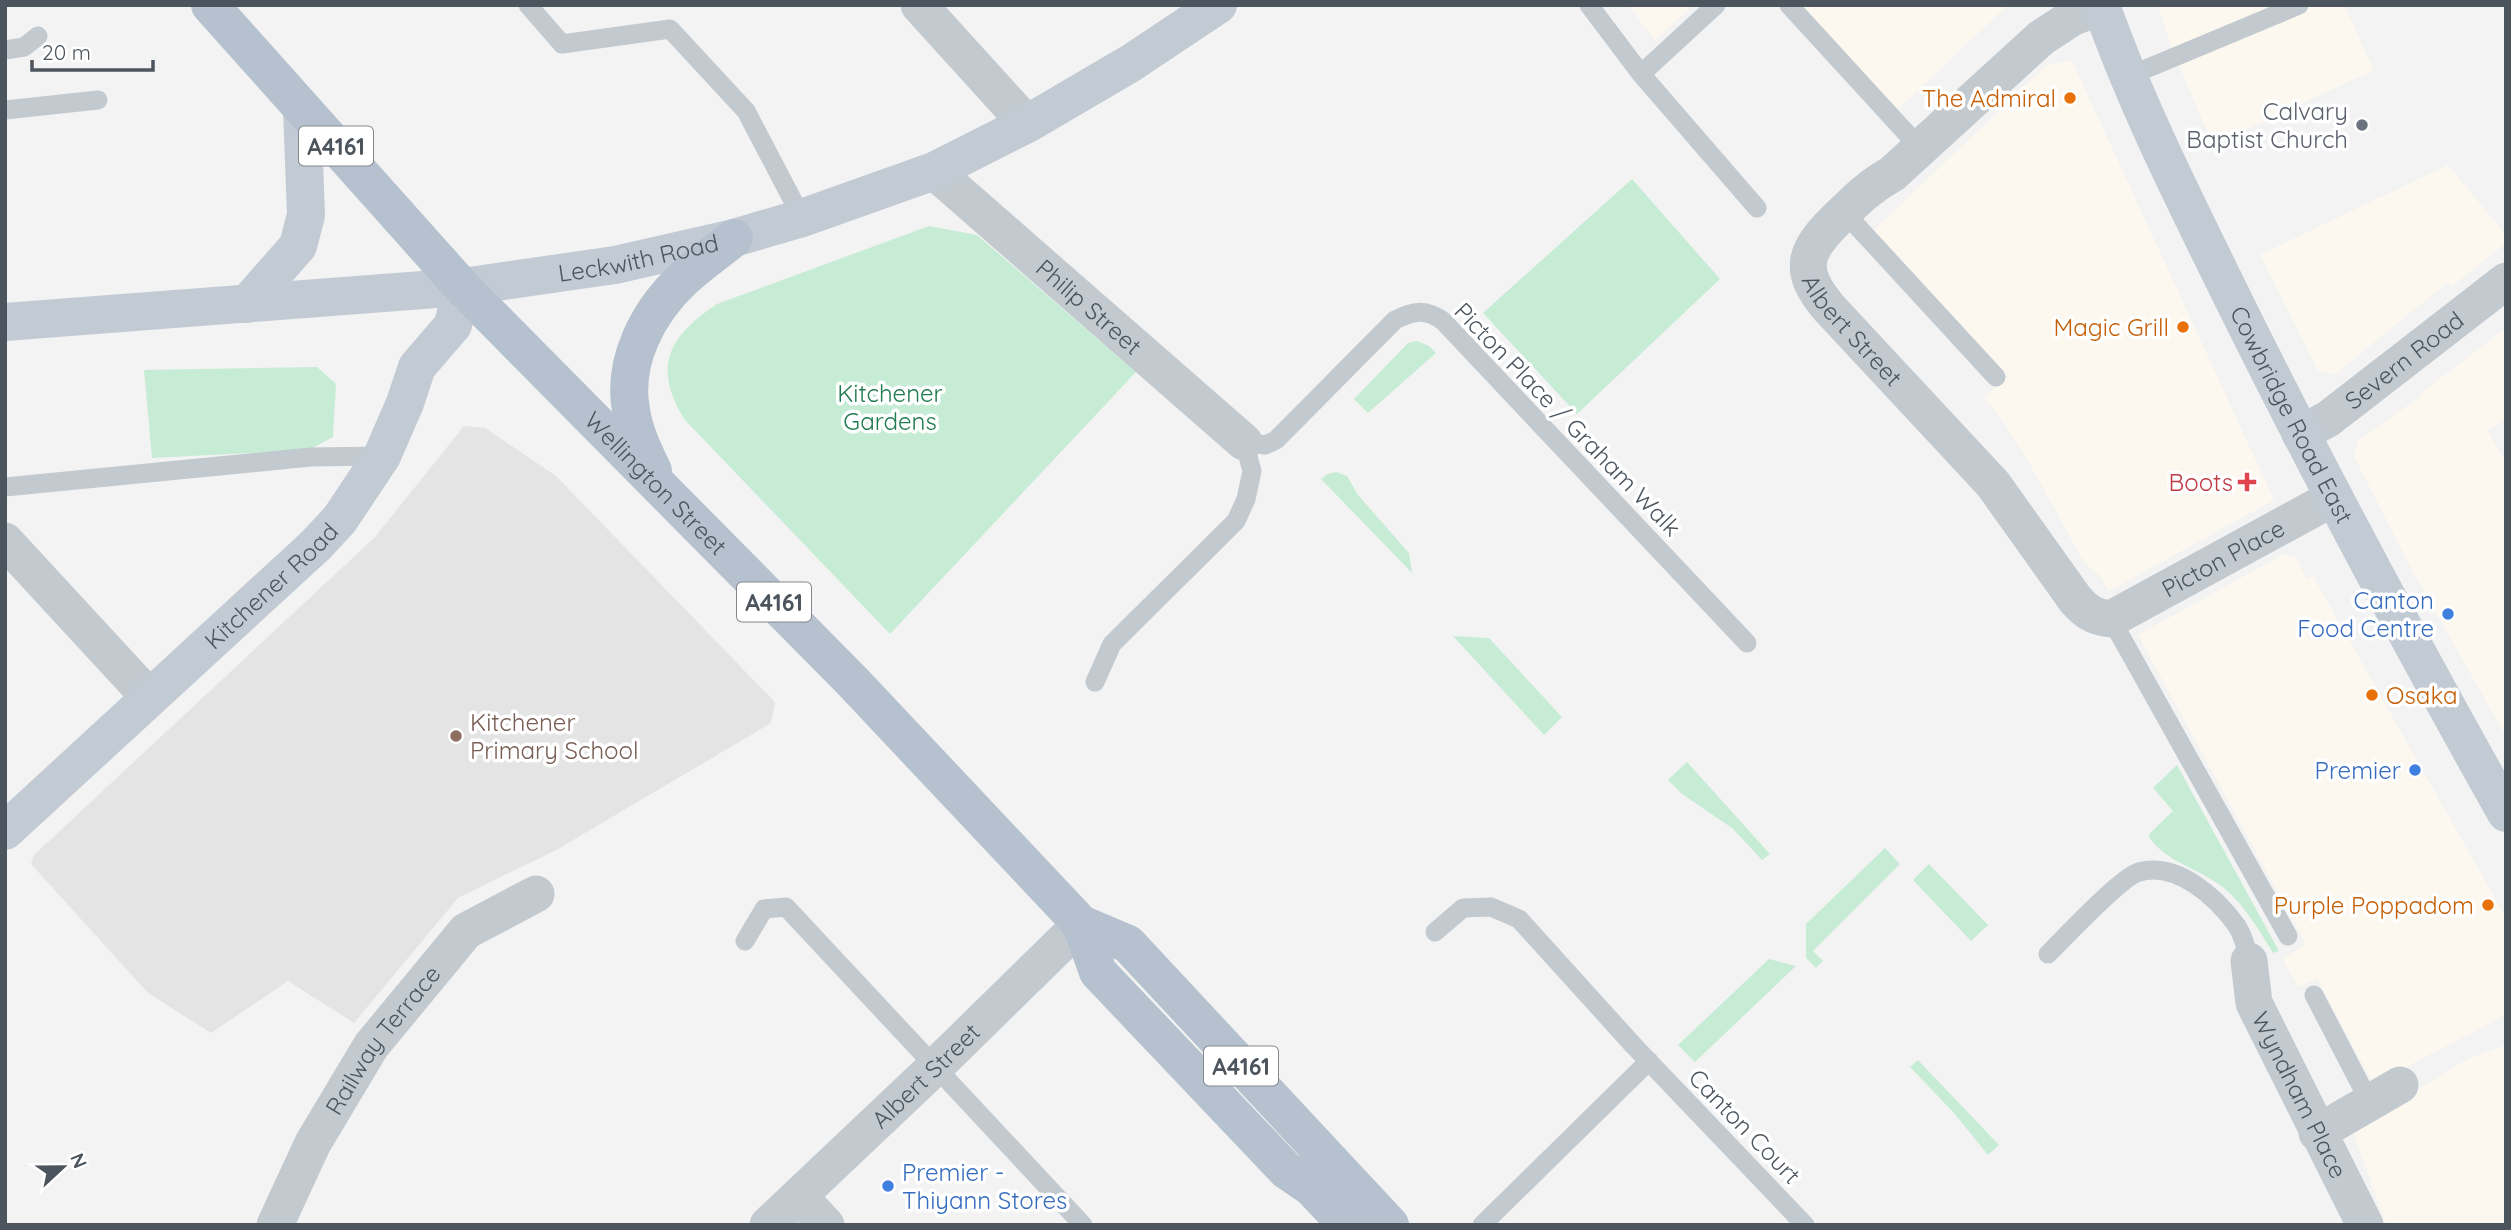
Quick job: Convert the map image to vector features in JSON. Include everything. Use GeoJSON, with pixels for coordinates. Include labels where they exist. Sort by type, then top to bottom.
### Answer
{"type":"FeatureCollection","features":[{"type":"Feature","properties":{"kind":"main road","name":"A4161"},"geometry":{"type":"LineString","coordinates":[[209,5],[461,287]]}},
{"type":"Feature","properties":{"kind":"main road"},"geometry":{"type":"LineString","coordinates":[[659,485],[639,442],[630,409],[631,364],[646,327],[663,301],[684,278],[734,238]]}},
{"type":"Feature","properties":{"kind":"main road","name":"Wellington Street"},"geometry":{"type":"LineString","coordinates":[[461,287],[852,681],[1081,924],[1128,944],[1390,1225]]}},
{"type":"Feature","properties":{"kind":"main road","name":"Wellington Street"},"geometry":{"type":"LineString","coordinates":[[1081,924],[1098,972],[1286,1170],[1311,1187],[1348,1225]]}},
{"type":"Feature","properties":{"kind":"street"},"geometry":{"type":"LineString","coordinates":[[919,5],[1027,124]]}},
{"type":"Feature","properties":{"kind":"street","name":"Leckwith Road"},"geometry":{"type":"LineString","coordinates":[[5,322],[461,287],[615,265],[734,238],[802,218],[934,171],[1027,124],[1131,63],[1218,5]]}},
{"type":"Feature","properties":{"kind":"street","name":"Albert Street"},"geometry":{"type":"LineString","coordinates":[[2101,6],[2066,21],[2041,38],[1921,149],[1892,174],[1872,185],[1824,231],[1812,247],[1808,264],[1810,282],[1819,296],[1993,484],[2083,609],[2095,617],[2111,619]]}},
{"type":"Feature","properties":{"kind":"street","name":"Cowbridge Road East"},"geometry":{"type":"LineString","coordinates":[[2101,6],[2155,139],[2300,434],[2506,813]]}},
{"type":"Feature","properties":{"kind":"street"},"geometry":{"type":"LineString","coordinates":[[247,304],[298,246],[306,215],[302,108]]}},
{"type":"Feature","properties":{"kind":"street","name":"Philip Street"},"geometry":{"type":"LineString","coordinates":[[934,171],[1244,442]]}},
{"type":"Feature","properties":{"kind":"street","name":"Severn Road"},"geometry":{"type":"LineString","coordinates":[[2300,434],[2328,419],[2506,281]]}},
{"type":"Feature","properties":{"kind":"street","name":"Kitchener Road"},"geometry":{"type":"LineString","coordinates":[[5,831],[316,545],[340,519],[382,456],[417,367],[453,326],[461,287]]}},
{"type":"Feature","properties":{"kind":"street","name":"Picton Place"},"geometry":{"type":"LineString","coordinates":[[2111,619],[2333,498]]}},
{"type":"Feature","properties":{"kind":"street"},"geometry":{"type":"LineString","coordinates":[[5,541],[150,698]]}},
{"type":"Feature","properties":{"kind":"street","name":"Railway Terrace"},"geometry":{"type":"LineString","coordinates":[[275,1225],[313,1143],[370,1046],[467,931],[536,894]]}},
{"type":"Feature","properties":{"kind":"street","name":"Albert Street"},"geometry":{"type":"LineString","coordinates":[[768,1225],[1081,924]]}},
{"type":"Feature","properties":{"kind":"street","name":"Wyndham Place"},"geometry":{"type":"LineString","coordinates":[[2249,961],[2254,1003],[2364,1225]]}},
{"type":"Feature","properties":{"kind":"street"},"geometry":{"type":"LineString","coordinates":[[2317,1132],[2385,1094]]}},
{"type":"Feature","properties":{"kind":"street"},"geometry":{"type":"LineString","coordinates":[[799,1196],[826,1225]]}},
{"type":"Feature","properties":{"kind":"lane"},"geometry":{"type":"LineString","coordinates":[[527,5],[562,44],[670,29],[746,111],[802,218]]}},
{"type":"Feature","properties":{"kind":"lane"},"geometry":{"type":"LineString","coordinates":[[1590,5],[1641,74],[1757,208]]}},
{"type":"Feature","properties":{"kind":"lane"},"geometry":{"type":"LineString","coordinates":[[1641,74],[1716,5]]}},
{"type":"Feature","properties":{"kind":"lane"},"geometry":{"type":"LineString","coordinates":[[1789,5],[1921,149]]}},
{"type":"Feature","properties":{"kind":"lane"},"geometry":{"type":"LineString","coordinates":[[2129,76],[2299,5]]}},
{"type":"Feature","properties":{"kind":"lane"},"geometry":{"type":"LineString","coordinates":[[5,50],[24,47],[38,36]]}},
{"type":"Feature","properties":{"kind":"lane"},"geometry":{"type":"LineString","coordinates":[[5,110],[98,100]]}},
{"type":"Feature","properties":{"kind":"lane"},"geometry":{"type":"LineString","coordinates":[[1844,212],[1996,377]]}},
{"type":"Feature","properties":{"kind":"lane","name":"Picton Place / Graham Walk"},"geometry":{"type":"LineString","coordinates":[[1244,442],[1265,445],[1276,440],[1395,320],[1413,312],[1433,314],[1470,349],[1747,643]]}},
{"type":"Feature","properties":{"kind":"lane"},"geometry":{"type":"LineString","coordinates":[[1095,682],[1112,644],[1236,521],[1246,499],[1252,471],[1244,442]]}},
{"type":"Feature","properties":{"kind":"lane"},"geometry":{"type":"LineString","coordinates":[[5,487],[311,457],[382,456]]}},
{"type":"Feature","properties":{"kind":"lane"},"geometry":{"type":"LineString","coordinates":[[2111,619],[2288,936]]}},
{"type":"Feature","properties":{"kind":"lane"},"geometry":{"type":"LineString","coordinates":[[2048,954],[2123,882],[2138,872],[2157,870],[2178,875],[2201,888],[2220,905],[2238,927],[2249,961]]}},
{"type":"Feature","properties":{"kind":"lane"},"geometry":{"type":"LineString","coordinates":[[745,941],[764,909],[786,907],[1083,1225]]}},
{"type":"Feature","properties":{"kind":"lane","name":"Canton Court"},"geometry":{"type":"LineString","coordinates":[[1435,932],[1463,908],[1491,907],[1519,919],[1805,1225]]}},
{"type":"Feature","properties":{"kind":"lane"},"geometry":{"type":"LineString","coordinates":[[2314,995],[2385,1094]]}},
{"type":"Feature","properties":{"kind":"lane"},"geometry":{"type":"LineString","coordinates":[[1482,1225],[1649,1061]]}},
{"type":"Feature","properties":{"kind":"shaded area"},"geometry":{"type":"Polygon","coordinates":[[[1628,5],[1693,5],[1655,40],[1628,5]]]}},
{"type":"Feature","properties":{"kind":"shaded area"},"geometry":{"type":"Polygon","coordinates":[[[1801,5],[2008,5],[1897,110],[1801,5]]]}},
{"type":"Feature","properties":{"kind":"shaded area"},"geometry":{"type":"Polygon","coordinates":[[[2158,5],[2344,5],[2374,70],[2213,145],[2172,49],[2158,5]]]}},
{"type":"Feature","properties":{"kind":"shaded area"},"geometry":{"type":"Polygon","coordinates":[[[2072,61],[2274,500],[2109,591],[2099,575],[2084,562],[2031,466],[1984,397],[2008,377],[1874,230],[2047,65],[2072,61]]]}},
{"type":"Feature","properties":{"kind":"shaded area"},"geometry":{"type":"Polygon","coordinates":[[[2448,165],[2506,235],[2506,243],[2451,287],[2447,283],[2334,375],[2318,371],[2260,255],[2448,165]]]}},
{"type":"Feature","properties":{"kind":"shaded area"},"geometry":{"type":"Polygon","coordinates":[[[2506,328],[2506,419],[2487,430],[2506,463],[2506,736],[2413,572],[2354,456],[2358,441],[2421,396],[2420,394],[2506,328]]]}},
{"type":"Feature","properties":{"kind":"shaded area","name":"Kitchener Primary School"},"geometry":{"type":"Polygon","coordinates":[[[464,426],[485,428],[556,476],[775,702],[771,723],[558,849],[458,898],[354,1023],[288,981],[211,1033],[148,993],[31,864],[34,855],[375,537],[464,426]]]}},
{"type":"Feature","properties":{"kind":"shaded area"},"geometry":{"type":"Polygon","coordinates":[[[2284,554],[2295,557],[2307,579],[2313,576],[2506,918],[2506,1015],[2373,1084],[2317,978],[2298,987],[2283,959],[2306,944],[2138,635],[2284,554]]]}},
{"type":"Feature","properties":{"kind":"shaded area"},"geometry":{"type":"Polygon","coordinates":[[[2506,1045],[2506,1225],[2386,1225],[2352,1129],[2468,1059],[2506,1045]]]}},
{"type":"Feature","properties":{"kind":"green space"},"geometry":{"type":"Polygon","coordinates":[[[1632,179],[1720,279],[1577,414],[1483,313],[1632,179]]]}},
{"type":"Feature","properties":{"kind":"green space","name":"Kitchener Gardens"},"geometry":{"type":"Polygon","coordinates":[[[929,226],[977,235],[1136,372],[890,634],[684,419],[674,400],[668,368],[670,354],[677,340],[700,316],[717,304],[929,226]]]}},
{"type":"Feature","properties":{"kind":"green space"},"geometry":{"type":"Polygon","coordinates":[[[1417,341],[1429,346],[1436,353],[1368,413],[1354,399],[1408,343],[1417,341]]]}},
{"type":"Feature","properties":{"kind":"green space"},"geometry":{"type":"Polygon","coordinates":[[[317,367],[336,384],[333,437],[309,450],[152,458],[144,370],[317,367]]]}},
{"type":"Feature","properties":{"kind":"green space"},"geometry":{"type":"Polygon","coordinates":[[[1336,472],[1347,476],[1358,495],[1409,553],[1412,573],[1321,479],[1336,472]]]}},
{"type":"Feature","properties":{"kind":"green space"},"geometry":{"type":"Polygon","coordinates":[[[1453,636],[1489,638],[1562,717],[1544,735],[1453,636]]]}},
{"type":"Feature","properties":{"kind":"green space"},"geometry":{"type":"Polygon","coordinates":[[[1687,762],[1770,854],[1762,860],[1732,828],[1682,794],[1668,780],[1687,762]]]}},
{"type":"Feature","properties":{"kind":"green space"},"geometry":{"type":"Polygon","coordinates":[[[2177,765],[2279,951],[2273,953],[2236,899],[2211,879],[2164,853],[2149,837],[2173,811],[2153,788],[2177,765]]]}},
{"type":"Feature","properties":{"kind":"green space"},"geometry":{"type":"Polygon","coordinates":[[[1885,848],[1900,864],[1813,951],[1823,961],[1816,968],[1806,958],[1806,924],[1885,848]]]}},
{"type":"Feature","properties":{"kind":"green space"},"geometry":{"type":"Polygon","coordinates":[[[1929,864],[1988,925],[1971,941],[1913,880],[1929,864]]]}},
{"type":"Feature","properties":{"kind":"green space"},"geometry":{"type":"Polygon","coordinates":[[[1769,959],[1796,966],[1695,1062],[1678,1045],[1769,959]]]}},
{"type":"Feature","properties":{"kind":"green space"},"geometry":{"type":"Polygon","coordinates":[[[1918,1060],[1999,1145],[1988,1155],[1954,1113],[1910,1067],[1918,1060]]]}},
{"type":"Feature","properties":{"kind":"place","name":"The Admiral"},"geometry":{"type":"Point","coordinates":[2070,98]}},
{"type":"Feature","properties":{"kind":"place","name":"Calvary Baptist Church"},"geometry":{"type":"Point","coordinates":[2362,125]}},
{"type":"Feature","properties":{"kind":"place","name":"Magic Grill"},"geometry":{"type":"Point","coordinates":[2183,327]}},
{"type":"Feature","properties":{"kind":"place","name":"Boots"},"geometry":{"type":"Point","coordinates":[2247,482]}},
{"type":"Feature","properties":{"kind":"place","name":"Canton Food Centre"},"geometry":{"type":"Point","coordinates":[2448,614]}},
{"type":"Feature","properties":{"kind":"place","name":"Osaka"},"geometry":{"type":"Point","coordinates":[2372,695]}},
{"type":"Feature","properties":{"kind":"place","name":"Kitchener Primary School"},"geometry":{"type":"Point","coordinates":[456,736]}},
{"type":"Feature","properties":{"kind":"place","name":"Premier"},"geometry":{"type":"Point","coordinates":[2415,770]}},
{"type":"Feature","properties":{"kind":"place","name":"Purple Poppadom"},"geometry":{"type":"Point","coordinates":[2488,905]}},
{"type":"Feature","properties":{"kind":"place","name":"Premier - Thiyann Stores"},"geometry":{"type":"Point","coordinates":[888,1186]}}]}
